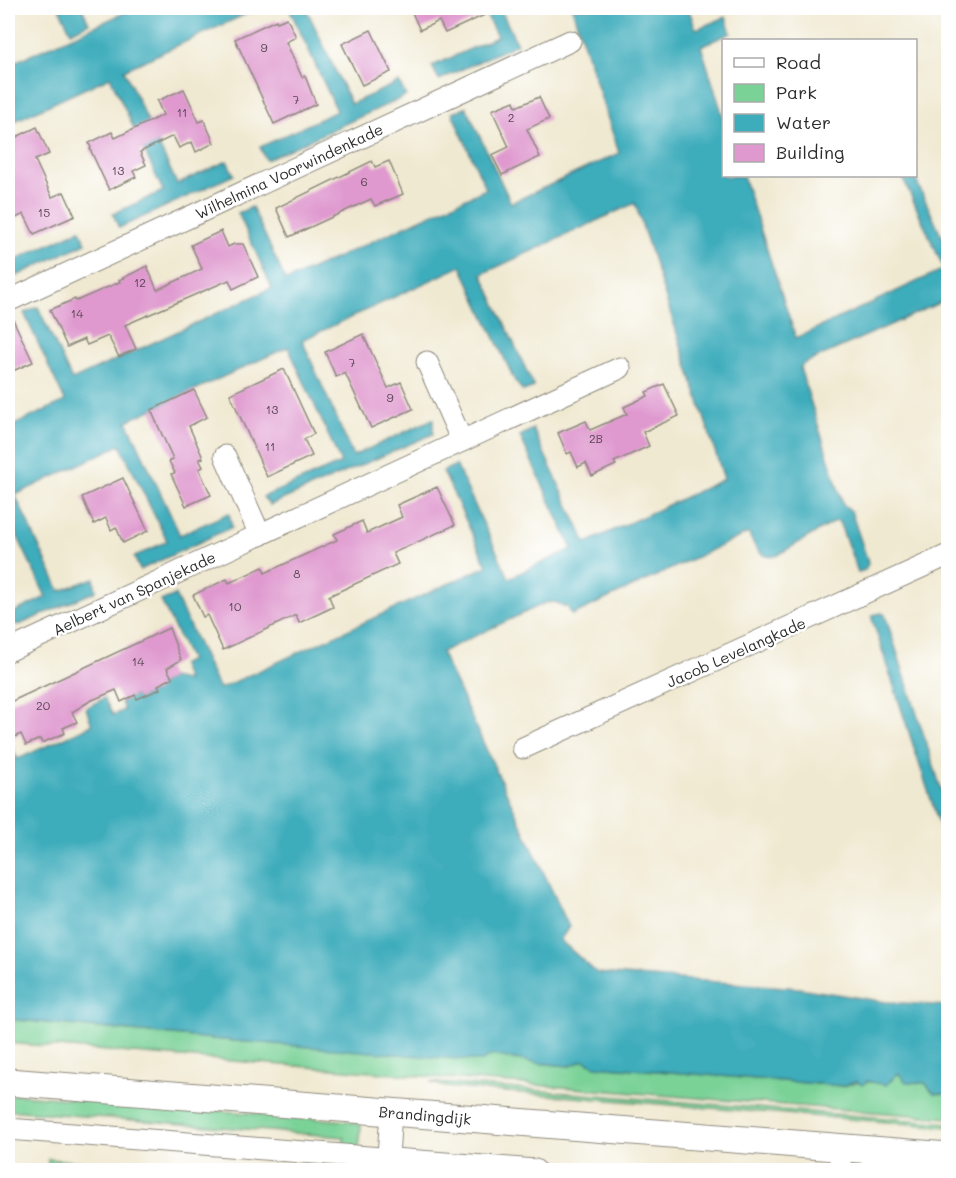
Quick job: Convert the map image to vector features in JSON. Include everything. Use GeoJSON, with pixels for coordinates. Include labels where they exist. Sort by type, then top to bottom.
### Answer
{"type":"FeatureCollection","features":[{"type":"Feature","properties":{"kind":"street","name":"Wilhelmina Voorwindenkade"},"geometry":{"type":"LineString","coordinates":[[8,301],[570,41]]}},
{"type":"Feature","properties":{"kind":"street"},"geometry":{"type":"LineString","coordinates":[[426,362],[462,441]]}},
{"type":"Feature","properties":{"kind":"street","name":"Aelbert van Spanjekade"},"geometry":{"type":"LineString","coordinates":[[8,651],[620,368]]}},
{"type":"Feature","properties":{"kind":"street"},"geometry":{"type":"LineString","coordinates":[[225,456],[260,535]]}},
{"type":"Feature","properties":{"kind":"street","name":"Jacob Levelangkade"},"geometry":{"type":"LineString","coordinates":[[523,748],[948,555]]}},
{"type":"Feature","properties":{"kind":"street","name":"Brandingdijk"},"geometry":{"type":"LineString","coordinates":[[8,1082],[391,1113],[841,1159],[948,1156]]}},
{"type":"Feature","properties":{"kind":"street"},"geometry":{"type":"LineString","coordinates":[[387,1164],[391,1113]]}},
{"type":"Feature","properties":{"kind":"street"},"geometry":{"type":"LineString","coordinates":[[8,1129],[387,1164],[535,1170]]}},
{"type":"Feature","properties":{"kind":"green space"},"geometry":{"type":"Polygon","coordinates":[[[8,1019],[224,1040],[395,1053],[492,1055],[570,1066],[584,1060],[596,1066],[843,1086],[891,1081],[897,1072],[919,1083],[925,1083],[934,1093],[948,1094],[948,1118],[8,1043],[8,1019]]]}},
{"type":"Feature","properties":{"kind":"green space"},"geometry":{"type":"Polygon","coordinates":[[[430,1082],[948,1123],[948,1127],[446,1087],[430,1082]]]}},
{"type":"Feature","properties":{"kind":"green space"},"geometry":{"type":"Polygon","coordinates":[[[8,1094],[347,1121],[361,1125],[359,1148],[344,1147],[344,1137],[8,1110],[8,1094]]]}},
{"type":"Feature","properties":{"kind":"green space"},"geometry":{"type":"Polygon","coordinates":[[[48,1159],[122,1165],[122,1170],[48,1170],[48,1159]]]}},
{"type":"Feature","properties":{"kind":"green space"},"geometry":{"type":"Polygon","coordinates":[[[860,1163],[948,1169],[948,1170],[853,1170],[860,1163]]]}},
{"type":"Feature","properties":{"kind":"water"},"geometry":{"type":"Polygon","coordinates":[[[59,8],[82,8],[89,23],[71,32],[59,8]]]}},
{"type":"Feature","properties":{"kind":"water"},"geometry":{"type":"Polygon","coordinates":[[[135,8],[259,8],[124,70],[177,184],[227,161],[234,175],[119,228],[113,214],[163,191],[110,77],[8,124],[8,63],[15,62],[135,8]]]}},
{"type":"Feature","properties":{"kind":"water"},"geometry":{"type":"Polygon","coordinates":[[[289,8],[306,8],[351,104],[399,82],[406,96],[266,160],[260,147],[337,111],[289,8]]]}},
{"type":"Feature","properties":{"kind":"water"},"geometry":{"type":"Polygon","coordinates":[[[483,8],[500,8],[517,44],[439,80],[432,66],[497,37],[483,8]]]}},
{"type":"Feature","properties":{"kind":"water"},"geometry":{"type":"Polygon","coordinates":[[[572,8],[688,8],[696,29],[726,17],[731,33],[701,46],[722,113],[722,177],[743,177],[796,338],[944,269],[902,177],[914,177],[948,250],[948,299],[803,364],[800,368],[843,504],[851,511],[868,564],[865,570],[858,572],[839,522],[835,521],[776,556],[765,556],[761,553],[748,533],[572,615],[567,606],[555,602],[545,603],[441,652],[569,927],[560,940],[597,973],[799,988],[886,1002],[948,1006],[948,1094],[934,1093],[925,1083],[906,1082],[898,1073],[886,1085],[867,1081],[862,1085],[857,1081],[843,1086],[596,1066],[584,1060],[570,1066],[492,1055],[482,1061],[224,1040],[8,1019],[8,746],[10,745],[18,759],[92,725],[86,708],[104,698],[113,715],[124,710],[121,702],[135,695],[137,699],[159,689],[158,685],[172,678],[187,681],[181,665],[190,660],[161,601],[175,595],[219,689],[487,566],[443,471],[456,465],[509,578],[572,549],[520,436],[533,429],[586,543],[724,479],[635,203],[482,274],[534,387],[523,391],[515,381],[461,266],[302,340],[353,456],[433,419],[433,434],[270,505],[263,497],[341,463],[288,347],[127,421],[180,535],[229,513],[232,527],[140,570],[134,557],[167,541],[120,445],[15,495],[60,591],[94,578],[96,591],[19,625],[13,623],[8,615],[46,597],[8,516],[8,428],[65,401],[24,313],[38,307],[72,380],[272,288],[238,213],[252,207],[286,281],[486,189],[452,113],[466,107],[511,203],[619,153],[572,8]]]}},
{"type":"Feature","properties":{"kind":"water"},"geometry":{"type":"Polygon","coordinates":[[[80,230],[86,243],[8,280],[8,263],[80,230]]]}},
{"type":"Feature","properties":{"kind":"water"},"geometry":{"type":"Polygon","coordinates":[[[882,613],[885,615],[948,810],[948,852],[872,619],[873,615],[882,613]]]}},
{"type":"Feature","properties":{"kind":"building"},"geometry":{"type":"Polygon","coordinates":[[[410,8],[500,8],[445,33],[439,21],[420,30],[410,8]]]}},
{"type":"Feature","properties":{"kind":"building"},"geometry":{"type":"Polygon","coordinates":[[[287,18],[296,37],[286,42],[302,77],[305,76],[316,104],[274,124],[235,39],[276,20],[277,22],[287,18]]]}},
{"type":"Feature","properties":{"kind":"building"},"geometry":{"type":"Polygon","coordinates":[[[371,30],[391,72],[362,85],[342,44],[371,30]]]}},
{"type":"Feature","properties":{"kind":"building"},"geometry":{"type":"Polygon","coordinates":[[[184,89],[199,122],[204,120],[214,143],[196,152],[192,142],[179,148],[173,136],[140,152],[146,165],[133,171],[136,177],[109,190],[89,143],[112,132],[115,138],[163,115],[157,101],[184,89]]]}},
{"type":"Feature","properties":{"kind":"building"},"geometry":{"type":"Polygon","coordinates":[[[539,97],[549,119],[527,129],[540,157],[502,175],[492,155],[509,147],[492,110],[514,101],[516,107],[539,97]]]}},
{"type":"Feature","properties":{"kind":"building"},"geometry":{"type":"Polygon","coordinates":[[[37,127],[49,154],[35,160],[52,197],[64,192],[75,216],[34,234],[24,214],[14,219],[8,205],[8,141],[37,127]]]}},
{"type":"Feature","properties":{"kind":"building"},"geometry":{"type":"Polygon","coordinates":[[[372,161],[375,167],[389,161],[403,194],[375,206],[371,199],[289,237],[276,208],[372,161]]]}},
{"type":"Feature","properties":{"kind":"building"},"geometry":{"type":"Polygon","coordinates":[[[221,231],[228,247],[243,244],[258,277],[233,289],[229,280],[125,325],[136,349],[119,357],[108,336],[87,345],[84,339],[67,347],[50,310],[120,282],[119,280],[147,266],[157,290],[202,269],[191,245],[221,231]]]}},
{"type":"Feature","properties":{"kind":"building"},"geometry":{"type":"Polygon","coordinates":[[[10,313],[33,362],[8,373],[8,314],[10,313]]]}},
{"type":"Feature","properties":{"kind":"building"},"geometry":{"type":"Polygon","coordinates":[[[363,334],[388,388],[401,382],[413,409],[371,428],[345,373],[336,377],[325,352],[363,334]]]}},
{"type":"Feature","properties":{"kind":"building"},"geometry":{"type":"Polygon","coordinates":[[[284,369],[314,434],[304,439],[312,456],[267,477],[230,394],[284,369]]]}},
{"type":"Feature","properties":{"kind":"building"},"geometry":{"type":"Polygon","coordinates":[[[664,384],[679,416],[643,432],[649,446],[614,462],[616,465],[592,476],[586,463],[578,467],[571,452],[567,454],[558,433],[586,421],[590,430],[627,414],[624,407],[648,396],[646,392],[664,384]]]}},
{"type":"Feature","properties":{"kind":"building"},"geometry":{"type":"Polygon","coordinates":[[[194,390],[207,417],[189,426],[203,458],[199,459],[203,467],[199,469],[211,495],[186,506],[171,474],[175,473],[169,461],[173,459],[151,410],[194,390]]]}},
{"type":"Feature","properties":{"kind":"building"},"geometry":{"type":"Polygon","coordinates":[[[123,478],[148,531],[123,543],[116,527],[111,530],[106,518],[94,524],[82,497],[123,478]]]}},
{"type":"Feature","properties":{"kind":"building"},"geometry":{"type":"Polygon","coordinates":[[[437,487],[455,525],[393,553],[398,564],[329,596],[333,607],[299,623],[296,615],[223,650],[207,615],[203,617],[193,595],[227,579],[229,583],[263,567],[265,573],[337,540],[334,534],[362,521],[367,533],[402,517],[397,505],[437,487]]]}},
{"type":"Feature","properties":{"kind":"building"},"geometry":{"type":"Polygon","coordinates":[[[169,628],[181,660],[167,668],[172,678],[158,685],[160,689],[137,699],[135,695],[121,702],[116,690],[90,701],[72,712],[77,722],[63,728],[65,733],[42,743],[40,739],[26,745],[21,734],[8,740],[8,703],[169,628]]]}}]}
